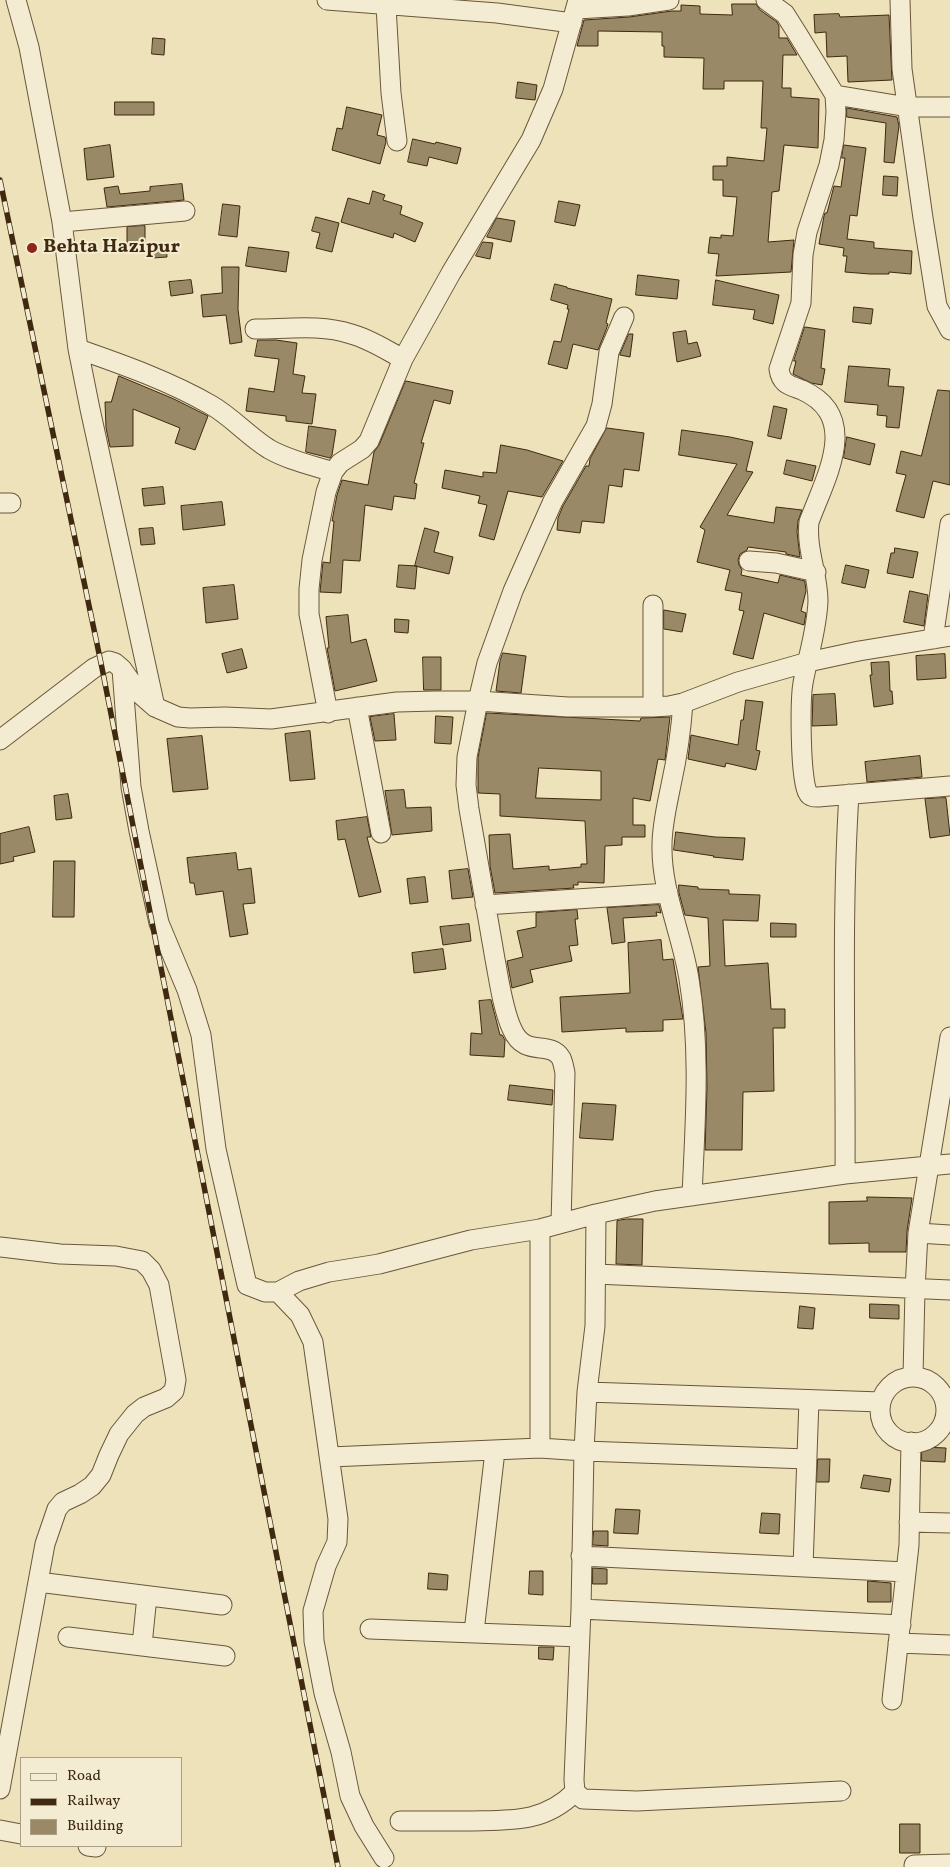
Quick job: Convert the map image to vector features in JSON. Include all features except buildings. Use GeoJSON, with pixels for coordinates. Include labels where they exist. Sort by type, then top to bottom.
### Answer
{"type":"FeatureCollection","features":[{"type":"Feature","properties":{"kind":"street"},"geometry":{"type":"LineString","coordinates":[[16,0],[29,47],[62,222],[78,349],[155,708]]}},
{"type":"Feature","properties":{"kind":"street"},"geometry":{"type":"LineString","coordinates":[[327,0],[386,6],[443,4],[575,11],[669,0]]}},
{"type":"Feature","properties":{"kind":"street"},"geometry":{"type":"LineString","coordinates":[[766,0],[785,7],[835,95],[834,140],[829,165],[807,232],[803,256],[801,302],[779,369],[780,378],[785,383],[822,401],[835,423],[836,437],[832,458],[808,522],[808,544],[816,572],[818,606],[803,684],[801,705],[802,751],[806,787],[808,793],[812,796],[950,786]]}},
{"type":"Feature","properties":{"kind":"street"},"geometry":{"type":"LineString","coordinates":[[900,0],[902,69],[937,306],[950,330]]}},
{"type":"Feature","properties":{"kind":"street"},"geometry":{"type":"LineString","coordinates":[[386,6],[391,93],[397,141]]}},
{"type":"Feature","properties":{"kind":"street"},"geometry":{"type":"LineString","coordinates":[[328,713],[309,614],[309,589],[326,492],[333,472],[340,462],[362,449],[369,441],[403,359],[451,273],[531,140],[553,89],[575,11]]}},
{"type":"Feature","properties":{"kind":"street"},"geometry":{"type":"LineString","coordinates":[[835,95],[908,107],[950,107]]}},
{"type":"Feature","properties":{"kind":"street"},"geometry":{"type":"LineString","coordinates":[[62,222],[184,211]]}},
{"type":"Feature","properties":{"kind":"street"},"geometry":{"type":"LineString","coordinates":[[562,1223],[565,1073],[561,1059],[555,1052],[520,1043],[512,1029],[499,980],[485,905],[466,785],[467,757],[478,701],[499,628],[559,487],[596,426],[602,404],[609,352],[624,317]]}},
{"type":"Feature","properties":{"kind":"street"},"geometry":{"type":"LineString","coordinates":[[255,329],[326,329],[350,333],[374,342],[403,359]]}},
{"type":"Feature","properties":{"kind":"street"},"geometry":{"type":"LineString","coordinates":[[78,349],[151,375],[226,414],[268,448],[287,458],[333,472]]}},
{"type":"Feature","properties":{"kind":"street"},"geometry":{"type":"LineString","coordinates":[[0,740],[101,664],[109,661],[122,669],[139,694],[155,708],[178,718],[225,717],[271,720],[397,702],[478,701],[568,707],[653,707],[683,703],[738,682],[808,662],[942,637],[950,524]]}},
{"type":"Feature","properties":{"kind":"street"},"geometry":{"type":"LineString","coordinates":[[749,561],[776,563],[816,572]]}},
{"type":"Feature","properties":{"kind":"street"},"geometry":{"type":"LineString","coordinates":[[653,605],[653,707]]}},
{"type":"Feature","properties":{"kind":"street"},"geometry":{"type":"LineString","coordinates":[[122,669],[131,787],[139,831],[159,923],[187,990],[201,1035],[216,1149],[247,1284],[265,1292],[278,1292],[299,1281],[329,1272],[379,1264],[471,1240],[540,1229],[655,1201],[845,1174],[950,1164]]}},
{"type":"Feature","properties":{"kind":"street"},"geometry":{"type":"LineString","coordinates":[[683,703],[681,730],[664,818],[662,867],[689,979],[694,1016],[696,1108],[692,1196]]}},
{"type":"Feature","properties":{"kind":"street"},"geometry":{"type":"LineString","coordinates":[[357,707],[381,833]]}},
{"type":"Feature","properties":{"kind":"street"},"geometry":{"type":"LineString","coordinates":[[845,1174],[845,910],[848,794]]}},
{"type":"Feature","properties":{"kind":"street"},"geometry":{"type":"LineString","coordinates":[[485,905],[668,893]]}},
{"type":"Feature","properties":{"kind":"street"},"geometry":{"type":"LineString","coordinates":[[913,1377],[914,1290],[918,1233],[950,1037]]}},
{"type":"Feature","properties":{"kind":"street"},"geometry":{"type":"LineString","coordinates":[[400,1821],[514,1820],[534,1817],[554,1809],[575,1792],[584,1452],[587,1392],[594,1326],[596,1214]]}},
{"type":"Feature","properties":{"kind":"street"},"geometry":{"type":"LineString","coordinates":[[540,1229],[540,1448]]}},
{"type":"Feature","properties":{"kind":"street"},"geometry":{"type":"LineString","coordinates":[[918,1233],[950,1236]]}},
{"type":"Feature","properties":{"kind":"street"},"geometry":{"type":"LineString","coordinates":[[0,1247],[60,1254],[130,1258],[142,1261],[151,1270],[159,1285],[176,1380],[174,1391],[166,1398],[144,1407],[119,1434],[101,1475],[92,1486],[63,1502],[57,1508],[45,1544],[0,1789]]}},
{"type":"Feature","properties":{"kind":"street"},"geometry":{"type":"LineString","coordinates":[[596,1274],[914,1290],[950,1290]]}},
{"type":"Feature","properties":{"kind":"street"},"geometry":{"type":"LineString","coordinates":[[278,1292],[300,1315],[313,1342],[338,1519],[337,1542],[326,1566],[313,1612],[314,1641],[324,1693],[341,1752],[350,1796],[364,1826],[384,1858]]}},
{"type":"Feature","properties":{"kind":"street"},"geometry":{"type":"LineString","coordinates":[[913,1377],[924,1379],[934,1384],[948,1403],[942,1425],[936,1433],[927,1439],[911,1442],[896,1438],[888,1432],[882,1423],[880,1412],[885,1392],[892,1384],[902,1379],[913,1377]]}},
{"type":"Feature","properties":{"kind":"street"},"geometry":{"type":"LineString","coordinates":[[587,1392],[881,1402]]}},
{"type":"Feature","properties":{"kind":"street"},"geometry":{"type":"LineString","coordinates":[[803,1567],[809,1400]]}},
{"type":"Feature","properties":{"kind":"street"},"geometry":{"type":"LineString","coordinates":[[892,1700],[906,1572],[911,1442]]}},
{"type":"Feature","properties":{"kind":"street"},"geometry":{"type":"LineString","coordinates":[[330,1457],[540,1448],[584,1452],[807,1458]]}},
{"type":"Feature","properties":{"kind":"street"},"geometry":{"type":"LineString","coordinates":[[474,1632],[495,1451]]}},
{"type":"Feature","properties":{"kind":"street"},"geometry":{"type":"LineString","coordinates":[[909,1522],[950,1523]]}},
{"type":"Feature","properties":{"kind":"street"},"geometry":{"type":"LineString","coordinates":[[581,1556],[906,1572]]}},
{"type":"Feature","properties":{"kind":"street"},"geometry":{"type":"LineString","coordinates":[[38,1582],[222,1605]]}},
{"type":"Feature","properties":{"kind":"street"},"geometry":{"type":"LineString","coordinates":[[142,1645],[146,1596]]}},
{"type":"Feature","properties":{"kind":"street"},"geometry":{"type":"LineString","coordinates":[[581,1609],[899,1634],[950,1645]]}},
{"type":"Feature","properties":{"kind":"street"},"geometry":{"type":"LineString","coordinates":[[370,1629],[580,1637]]}},
{"type":"Feature","properties":{"kind":"street"},"geometry":{"type":"LineString","coordinates":[[68,1637],[225,1656]]}},
{"type":"Feature","properties":{"kind":"street"},"geometry":{"type":"LineString","coordinates":[[575,1792],[583,1798],[637,1801],[841,1791]]}},
{"type":"Feature","properties":{"kind":"street"},"geometry":{"type":"LineString","coordinates":[[0,1830],[20,1834]]}},
{"type":"Feature","properties":{"kind":"street"},"geometry":{"type":"LineString","coordinates":[[914,1865],[950,1864]]}},
{"type":"Feature","properties":{"kind":"railway"},"geometry":{"type":"LineString","coordinates":[[0,180],[101,663],[338,1867]]}},
{"type":"Feature","properties":{"kind":"place","name":"Behta Hazipur"},"geometry":{"type":"Point","coordinates":[32,248]}}]}
